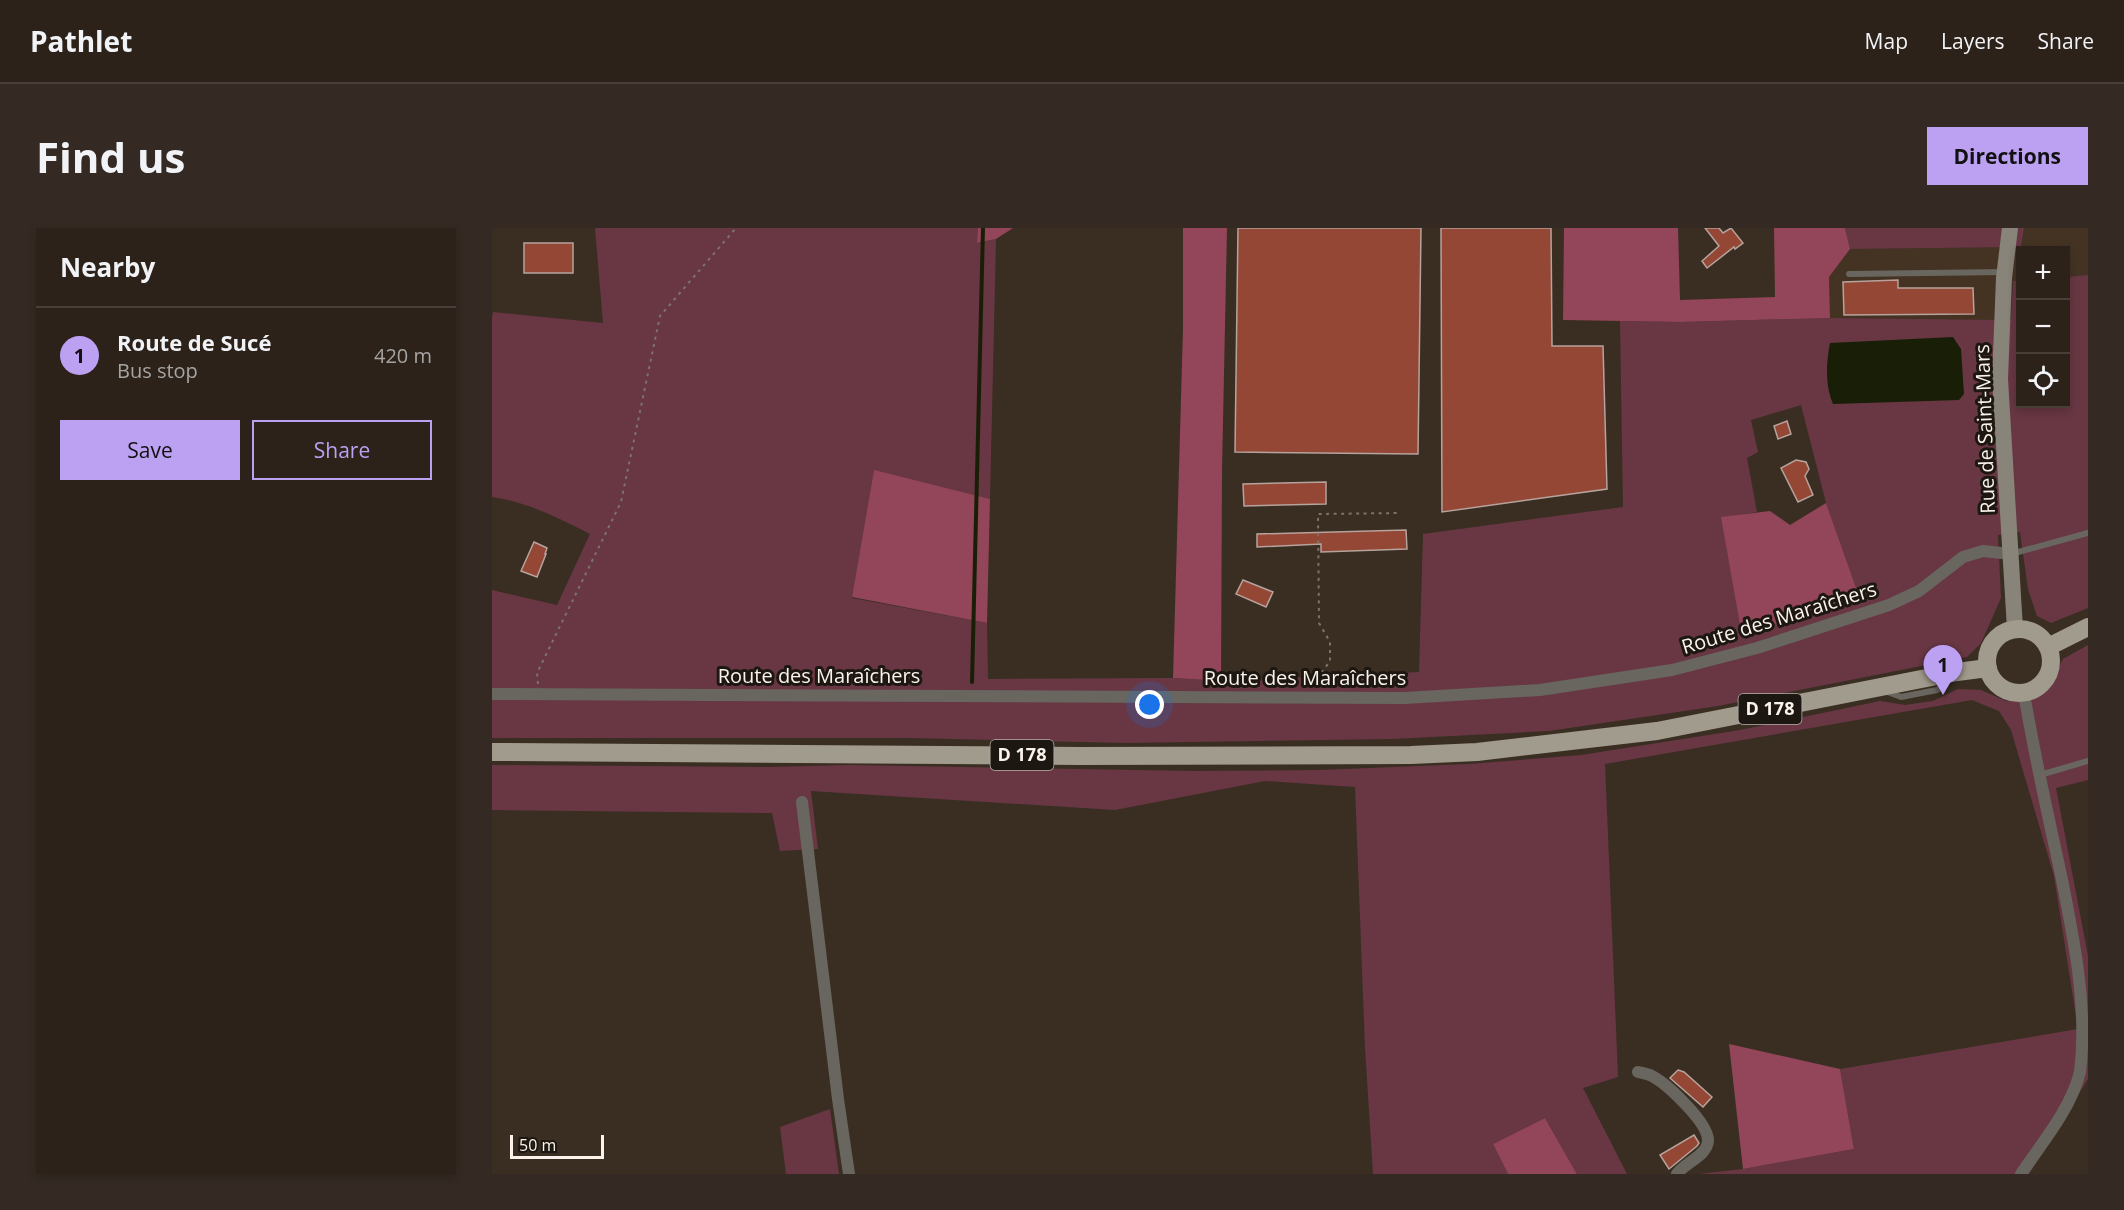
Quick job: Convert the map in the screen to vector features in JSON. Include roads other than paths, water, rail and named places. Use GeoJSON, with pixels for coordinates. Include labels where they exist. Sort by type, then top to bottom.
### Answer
{"type":"FeatureCollection","features":[{"type":"Feature","properties":{"kind":"main road"},"geometry":{"type":"LineString","coordinates":[[2048,647],[2088,627]]}},
{"type":"Feature","properties":{"kind":"main road"},"geometry":{"type":"LineString","coordinates":[[2015,629],[2025,630],[2034,633],[2048,647],[2050,666],[2047,676],[2034,690],[2024,693],[2005,690],[1991,677],[1988,668],[1988,651],[1998,636],[2015,629]]}},
{"type":"Feature","properties":{"kind":"main road","name":"D 178"},"geometry":{"type":"LineString","coordinates":[[492,752],[1080,756],[1422,755],[1477,752],[1656,731],[1988,668]]}},
{"type":"Feature","properties":{"kind":"street","name":"Rue de Saint-Mars"},"geometry":{"type":"LineString","coordinates":[[2010,228],[2005,272],[2000,379],[2015,629]]}},
{"type":"Feature","properties":{"kind":"street","name":"Route des Maraîchers"},"geometry":{"type":"LineString","coordinates":[[492,694],[1405,698],[1540,690],[1672,670],[1757,648],[1889,605],[1919,591],[1963,557],[1983,551],[2012,554]]}},
{"type":"Feature","properties":{"kind":"street"},"geometry":{"type":"LineString","coordinates":[[2021,1174],[2061,1114],[2079,1074],[2085,1038],[2085,998],[2024,693]]}},
{"type":"Feature","properties":{"kind":"street"},"geometry":{"type":"LineString","coordinates":[[802,802],[849,1174]]}},
{"type":"Feature","properties":{"kind":"street"},"geometry":{"type":"LineString","coordinates":[[1638,1072],[1652,1076],[1675,1095],[1701,1121],[1706,1130],[1708,1143],[1703,1152],[1681,1168],[1677,1174]]}},
{"type":"Feature","properties":{"kind":"lane"},"geometry":{"type":"LineString","coordinates":[[1849,274],[2005,272]]}},
{"type":"Feature","properties":{"kind":"lane","name":"Route des Maraîchers"},"geometry":{"type":"LineString","coordinates":[[2012,554],[2088,533]]}},
{"type":"Feature","properties":{"kind":"lane"},"geometry":{"type":"LineString","coordinates":[[2039,775],[2088,761]]}},
{"type":"Feature","properties":{"kind":"waterway"},"geometry":{"type":"LineString","coordinates":[[972,682],[983,228]]}},
{"type":"Feature","properties":{"kind":"place","name":"Route de Sucé"},"geometry":{"type":"Point","coordinates":[1943,695]}}]}
